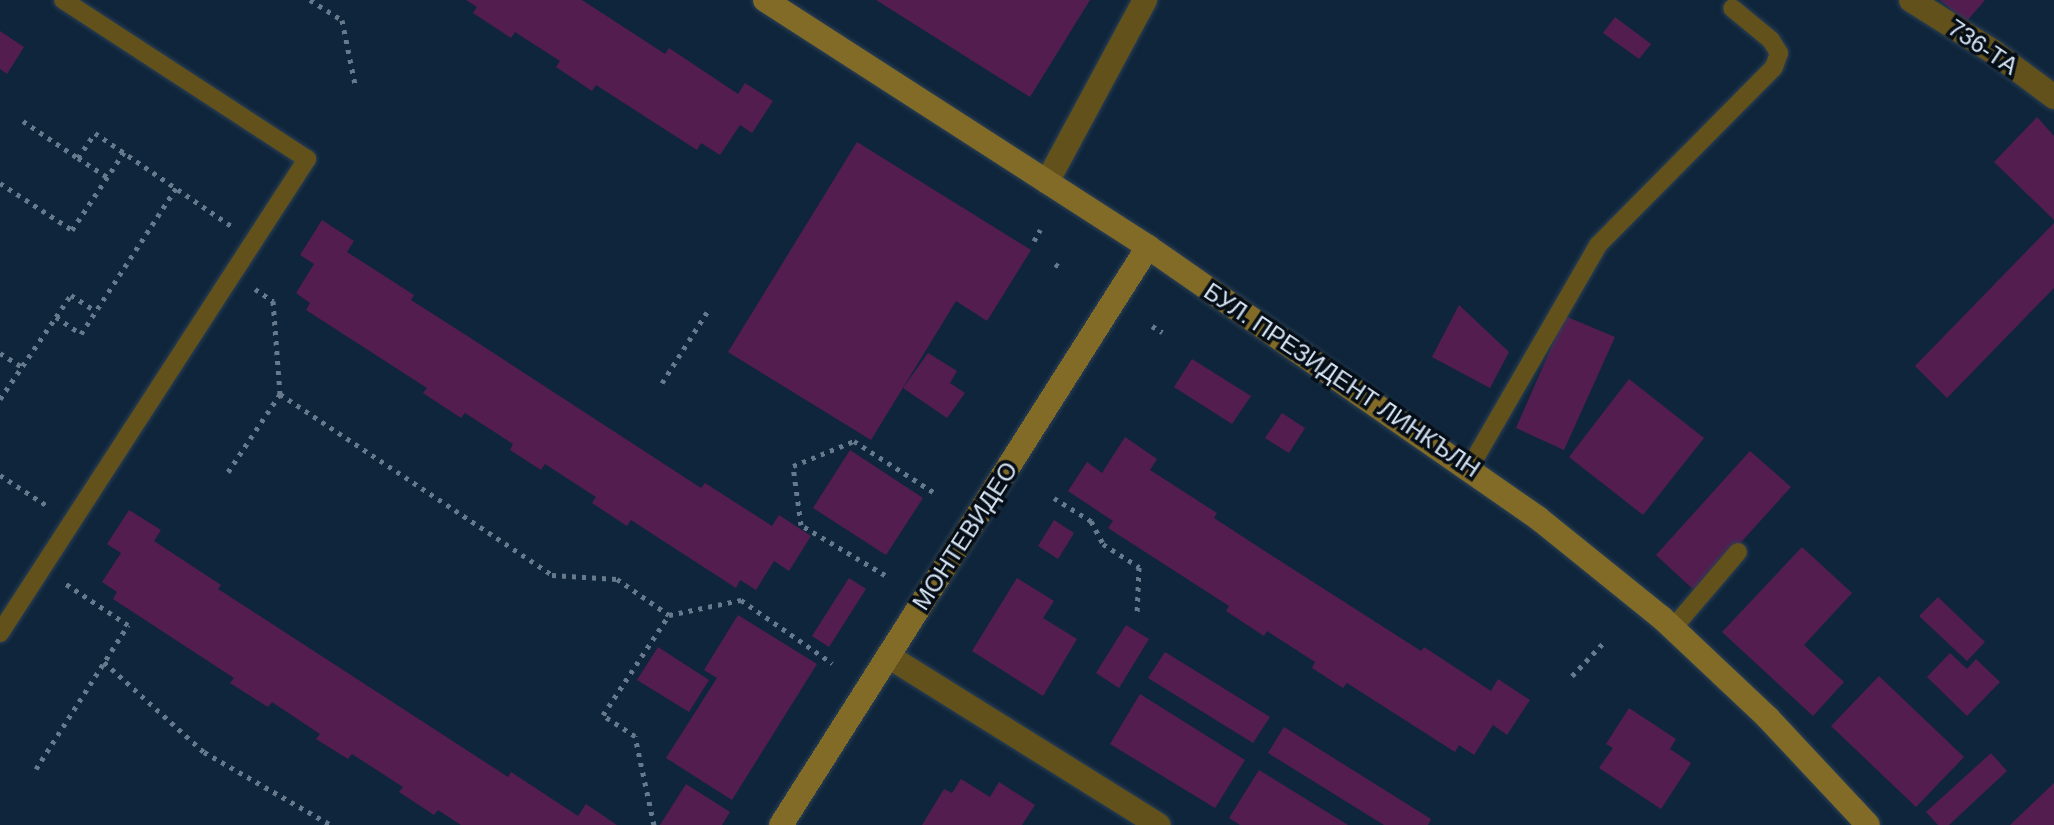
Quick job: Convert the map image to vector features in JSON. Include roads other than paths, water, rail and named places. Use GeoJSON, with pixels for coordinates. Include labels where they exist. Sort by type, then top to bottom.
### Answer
{"type":"FeatureCollection","features":[{"type":"Feature","properties":{"kind":"street","name":"БУЛ. ПРЕЗИДЕНТ ЛИНКЪЛН"},"geometry":{"type":"LineString","coordinates":[[765,0],[1148,247],[1470,467],[1673,628],[1768,718],[1868,825]]}},
{"type":"Feature","properties":{"kind":"street"},"geometry":{"type":"LineString","coordinates":[[1047,182],[1145,0]]}},
{"type":"Feature","properties":{"kind":"street","name":"736-ТА"},"geometry":{"type":"LineString","coordinates":[[1911,0],[1995,53],[2054,97]]}},
{"type":"Feature","properties":{"kind":"street","name":"МОНТЕВИДЕО"},"geometry":{"type":"LineString","coordinates":[[781,825],[1148,247]]}},
{"type":"Feature","properties":{"kind":"street"},"geometry":{"type":"LineString","coordinates":[[888,656],[1158,825]]}},
{"type":"Feature","properties":{"kind":"lane"},"geometry":{"type":"LineString","coordinates":[[0,633],[307,159],[63,0]]}},
{"type":"Feature","properties":{"kind":"lane"},"geometry":{"type":"LineString","coordinates":[[1470,467],[1598,245],[1774,67],[1779,53],[1771,40],[1732,8]]}},
{"type":"Feature","properties":{"kind":"lane"},"geometry":{"type":"LineString","coordinates":[[1673,628],[1738,552]]}}]}
